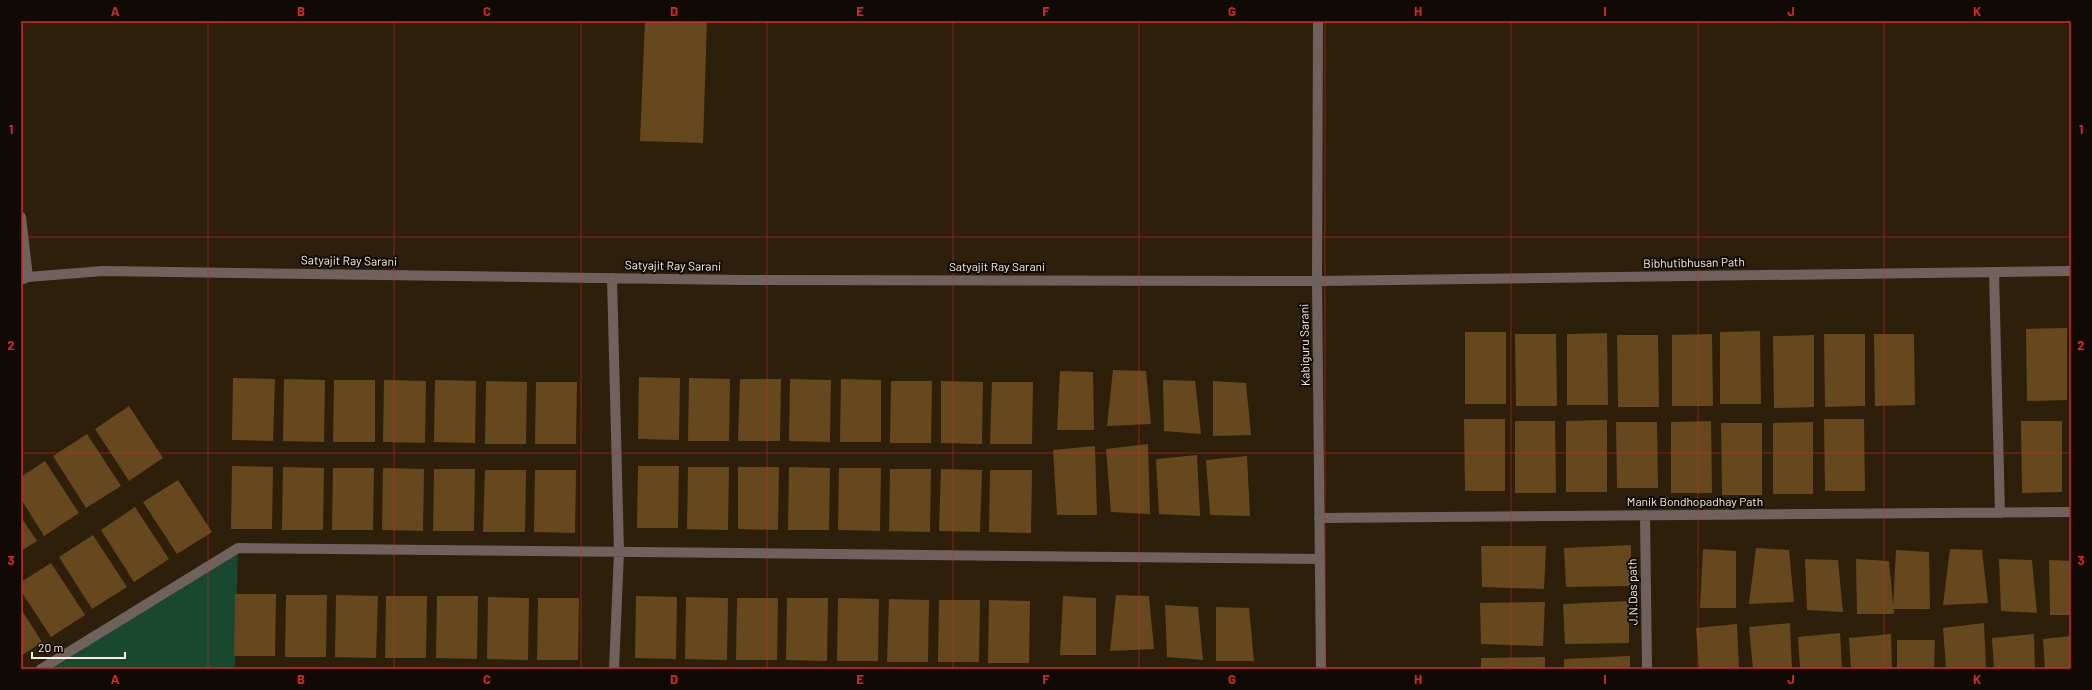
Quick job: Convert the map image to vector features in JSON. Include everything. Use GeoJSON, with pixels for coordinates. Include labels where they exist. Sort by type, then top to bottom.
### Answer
{"type":"FeatureCollection","features":[{"type":"Feature","properties":{"kind":"street","name":"Kabiguru Sarani"},"geometry":{"type":"LineString","coordinates":[[1318,21],[1317,281],[1321,669]]}},
{"type":"Feature","properties":{"kind":"street"},"geometry":{"type":"LineString","coordinates":[[21,217],[25,279]]}},
{"type":"Feature","properties":{"kind":"street","name":"Satyajit Ray Sarani"},"geometry":{"type":"LineString","coordinates":[[25,279],[103,271],[612,278],[1317,281]]}},
{"type":"Feature","properties":{"kind":"street","name":"Bibhutibhusan Path"},"geometry":{"type":"LineString","coordinates":[[1317,281],[2071,271]]}},
{"type":"Feature","properties":{"kind":"street"},"geometry":{"type":"LineString","coordinates":[[1994,272],[2000,513]]}},
{"type":"Feature","properties":{"kind":"street"},"geometry":{"type":"LineString","coordinates":[[612,278],[619,552],[614,669]]}},
{"type":"Feature","properties":{"kind":"street","name":"Manik Bondhopadhay Path"},"geometry":{"type":"LineString","coordinates":[[1320,518],[2071,512]]}},
{"type":"Feature","properties":{"kind":"street","name":"J.N.Das path"},"geometry":{"type":"LineString","coordinates":[[1645,515],[1647,669]]}},
{"type":"Feature","properties":{"kind":"street"},"geometry":{"type":"LineString","coordinates":[[41,669],[238,548],[1320,559]]}},
{"type":"Feature","properties":{"kind":"green space"},"geometry":{"type":"Polygon","coordinates":[[[238,548],[235,669],[41,669],[238,548]]]}},
{"type":"Feature","properties":{"kind":"building"},"geometry":{"type":"Polygon","coordinates":[[[645,21],[707,21],[703,143],[640,141],[645,21]]]}},
{"type":"Feature","properties":{"kind":"building"},"geometry":{"type":"Polygon","coordinates":[[[2067,328],[2067,400],[2027,401],[2026,329],[2067,328]]]}},
{"type":"Feature","properties":{"kind":"building"},"geometry":{"type":"Polygon","coordinates":[[[1760,331],[1761,404],[1720,404],[1720,332],[1760,331]]]}},
{"type":"Feature","properties":{"kind":"building"},"geometry":{"type":"Polygon","coordinates":[[[1465,332],[1506,332],[1506,404],[1465,404],[1465,332]]]}},
{"type":"Feature","properties":{"kind":"building"},"geometry":{"type":"Polygon","coordinates":[[[1607,333],[1608,405],[1567,405],[1567,334],[1607,333]]]}},
{"type":"Feature","properties":{"kind":"building"},"geometry":{"type":"Polygon","coordinates":[[[1515,334],[1556,334],[1557,406],[1516,406],[1515,334]]]}},
{"type":"Feature","properties":{"kind":"building"},"geometry":{"type":"Polygon","coordinates":[[[1712,334],[1713,406],[1672,406],[1672,335],[1712,334]]]}},
{"type":"Feature","properties":{"kind":"building"},"geometry":{"type":"Polygon","coordinates":[[[1824,334],[1865,334],[1865,406],[1825,407],[1824,334]]]}},
{"type":"Feature","properties":{"kind":"building"},"geometry":{"type":"Polygon","coordinates":[[[1874,334],[1914,334],[1915,405],[1875,406],[1874,334]]]}},
{"type":"Feature","properties":{"kind":"building"},"geometry":{"type":"Polygon","coordinates":[[[1617,335],[1658,335],[1659,407],[1618,407],[1617,335]]]}},
{"type":"Feature","properties":{"kind":"building"},"geometry":{"type":"Polygon","coordinates":[[[1814,335],[1814,407],[1774,408],[1773,336],[1814,335]]]}},
{"type":"Feature","properties":{"kind":"building"},"geometry":{"type":"Polygon","coordinates":[[[1113,370],[1146,371],[1151,424],[1107,426],[1113,370]]]}},
{"type":"Feature","properties":{"kind":"building"},"geometry":{"type":"Polygon","coordinates":[[[1060,371],[1093,372],[1094,430],[1057,430],[1060,371]]]}},
{"type":"Feature","properties":{"kind":"building"},"geometry":{"type":"Polygon","coordinates":[[[639,377],[680,378],[679,440],[638,439],[639,377]]]}},
{"type":"Feature","properties":{"kind":"building"},"geometry":{"type":"Polygon","coordinates":[[[233,378],[275,379],[273,441],[232,440],[233,378]]]}},
{"type":"Feature","properties":{"kind":"building"},"geometry":{"type":"Polygon","coordinates":[[[689,378],[730,379],[729,441],[688,441],[689,378]]]}},
{"type":"Feature","properties":{"kind":"building"},"geometry":{"type":"Polygon","coordinates":[[[284,379],[325,380],[324,442],[283,441],[284,379]]]}},
{"type":"Feature","properties":{"kind":"building"},"geometry":{"type":"Polygon","coordinates":[[[740,379],[781,379],[780,441],[738,441],[740,379]]]}},
{"type":"Feature","properties":{"kind":"building"},"geometry":{"type":"Polygon","coordinates":[[[790,379],[831,380],[830,442],[789,441],[790,379]]]}},
{"type":"Feature","properties":{"kind":"building"},"geometry":{"type":"Polygon","coordinates":[[[841,379],[881,380],[881,442],[840,442],[841,379]]]}},
{"type":"Feature","properties":{"kind":"building"},"geometry":{"type":"Polygon","coordinates":[[[334,380],[375,380],[375,442],[333,442],[334,380]]]}},
{"type":"Feature","properties":{"kind":"building"},"geometry":{"type":"Polygon","coordinates":[[[384,380],[426,381],[425,443],[383,442],[384,380]]]}},
{"type":"Feature","properties":{"kind":"building"},"geometry":{"type":"Polygon","coordinates":[[[435,380],[476,381],[475,443],[434,442],[435,380]]]}},
{"type":"Feature","properties":{"kind":"building"},"geometry":{"type":"Polygon","coordinates":[[[1163,380],[1195,381],[1201,434],[1164,431],[1163,380]]]}},
{"type":"Feature","properties":{"kind":"building"},"geometry":{"type":"Polygon","coordinates":[[[486,381],[527,382],[526,444],[485,444],[486,381]]]}},
{"type":"Feature","properties":{"kind":"building"},"geometry":{"type":"Polygon","coordinates":[[[891,381],[932,381],[931,443],[890,443],[891,381]]]}},
{"type":"Feature","properties":{"kind":"building"},"geometry":{"type":"Polygon","coordinates":[[[941,381],[983,382],[982,444],[941,443],[941,381]]]}},
{"type":"Feature","properties":{"kind":"building"},"geometry":{"type":"Polygon","coordinates":[[[1213,381],[1246,383],[1251,435],[1213,436],[1213,381]]]}},
{"type":"Feature","properties":{"kind":"building"},"geometry":{"type":"Polygon","coordinates":[[[536,382],[577,382],[576,444],[535,444],[536,382]]]}},
{"type":"Feature","properties":{"kind":"building"},"geometry":{"type":"Polygon","coordinates":[[[992,382],[1033,382],[1032,444],[990,444],[992,382]]]}},
{"type":"Feature","properties":{"kind":"building"},"geometry":{"type":"Polygon","coordinates":[[[129,406],[163,458],[129,481],[95,429],[129,406]]]}},
{"type":"Feature","properties":{"kind":"building"},"geometry":{"type":"Polygon","coordinates":[[[1464,419],[1505,419],[1505,491],[1465,491],[1464,419]]]}},
{"type":"Feature","properties":{"kind":"building"},"geometry":{"type":"Polygon","coordinates":[[[1824,419],[1864,419],[1865,491],[1825,491],[1824,419]]]}},
{"type":"Feature","properties":{"kind":"building"},"geometry":{"type":"Polygon","coordinates":[[[1607,420],[1607,492],[1566,492],[1566,421],[1607,420]]]}},
{"type":"Feature","properties":{"kind":"building"},"geometry":{"type":"Polygon","coordinates":[[[1515,421],[1555,421],[1556,493],[1515,493],[1515,421]]]}},
{"type":"Feature","properties":{"kind":"building"},"geometry":{"type":"Polygon","coordinates":[[[1711,421],[1712,493],[1671,493],[1671,422],[1711,421]]]}},
{"type":"Feature","properties":{"kind":"building"},"geometry":{"type":"Polygon","coordinates":[[[2021,421],[2062,421],[2062,492],[2022,493],[2021,421]]]}},
{"type":"Feature","properties":{"kind":"building"},"geometry":{"type":"Polygon","coordinates":[[[1616,422],[1657,422],[1658,488],[1617,488],[1616,422]]]}},
{"type":"Feature","properties":{"kind":"building"},"geometry":{"type":"Polygon","coordinates":[[[1813,422],[1813,494],[1773,494],[1773,423],[1813,422]]]}},
{"type":"Feature","properties":{"kind":"building"},"geometry":{"type":"Polygon","coordinates":[[[1721,423],[1762,423],[1762,495],[1722,495],[1721,423]]]}},
{"type":"Feature","properties":{"kind":"building"},"geometry":{"type":"Polygon","coordinates":[[[87,434],[121,486],[86,508],[53,456],[87,434]]]}},
{"type":"Feature","properties":{"kind":"building"},"geometry":{"type":"Polygon","coordinates":[[[1148,444],[1150,514],[1111,512],[1106,449],[1148,444]]]}},
{"type":"Feature","properties":{"kind":"building"},"geometry":{"type":"Polygon","coordinates":[[[1095,446],[1097,515],[1057,515],[1053,450],[1095,446]]]}},
{"type":"Feature","properties":{"kind":"building"},"geometry":{"type":"Polygon","coordinates":[[[1197,455],[1200,516],[1159,514],[1156,459],[1197,455]]]}},
{"type":"Feature","properties":{"kind":"building"},"geometry":{"type":"Polygon","coordinates":[[[1247,456],[1250,516],[1210,515],[1206,460],[1247,456]]]}},
{"type":"Feature","properties":{"kind":"building"},"geometry":{"type":"Polygon","coordinates":[[[45,461],[79,513],[44,536],[21,499],[21,477],[45,461]]]}},
{"type":"Feature","properties":{"kind":"building"},"geometry":{"type":"Polygon","coordinates":[[[232,466],[273,467],[272,529],[231,529],[232,466]]]}},
{"type":"Feature","properties":{"kind":"building"},"geometry":{"type":"Polygon","coordinates":[[[638,466],[679,466],[678,528],[637,528],[638,466]]]}},
{"type":"Feature","properties":{"kind":"building"},"geometry":{"type":"Polygon","coordinates":[[[283,467],[324,468],[323,530],[282,530],[283,467]]]}},
{"type":"Feature","properties":{"kind":"building"},"geometry":{"type":"Polygon","coordinates":[[[688,467],[729,467],[728,530],[687,529],[688,467]]]}},
{"type":"Feature","properties":{"kind":"building"},"geometry":{"type":"Polygon","coordinates":[[[738,467],[779,467],[778,530],[738,529],[738,467]]]}},
{"type":"Feature","properties":{"kind":"building"},"geometry":{"type":"Polygon","coordinates":[[[789,467],[830,468],[829,530],[788,530],[789,467]]]}},
{"type":"Feature","properties":{"kind":"building"},"geometry":{"type":"Polygon","coordinates":[[[333,468],[374,468],[373,530],[332,530],[333,468]]]}},
{"type":"Feature","properties":{"kind":"building"},"geometry":{"type":"Polygon","coordinates":[[[383,468],[424,469],[423,531],[382,530],[383,468]]]}},
{"type":"Feature","properties":{"kind":"building"},"geometry":{"type":"Polygon","coordinates":[[[839,468],[881,468],[880,531],[838,530],[839,468]]]}},
{"type":"Feature","properties":{"kind":"building"},"geometry":{"type":"Polygon","coordinates":[[[434,469],[475,469],[474,531],[433,531],[434,469]]]}},
{"type":"Feature","properties":{"kind":"building"},"geometry":{"type":"Polygon","coordinates":[[[890,469],[931,469],[930,532],[889,531],[890,469]]]}},
{"type":"Feature","properties":{"kind":"building"},"geometry":{"type":"Polygon","coordinates":[[[941,469],[982,470],[980,532],[939,531],[941,469]]]}},
{"type":"Feature","properties":{"kind":"building"},"geometry":{"type":"Polygon","coordinates":[[[485,470],[526,470],[525,532],[483,532],[485,470]]]}},
{"type":"Feature","properties":{"kind":"building"},"geometry":{"type":"Polygon","coordinates":[[[535,470],[576,470],[575,533],[534,532],[535,470]]]}},
{"type":"Feature","properties":{"kind":"building"},"geometry":{"type":"Polygon","coordinates":[[[990,470],[1032,470],[1031,533],[989,532],[990,470]]]}},
{"type":"Feature","properties":{"kind":"building"},"geometry":{"type":"Polygon","coordinates":[[[178,480],[212,532],[177,554],[143,502],[178,480]]]}},
{"type":"Feature","properties":{"kind":"building"},"geometry":{"type":"Polygon","coordinates":[[[135,507],[169,559],[134,582],[101,530],[135,507]]]}},
{"type":"Feature","properties":{"kind":"building"},"geometry":{"type":"Polygon","coordinates":[[[21,517],[37,541],[21,551],[21,517]]]}},
{"type":"Feature","properties":{"kind":"building"},"geometry":{"type":"Polygon","coordinates":[[[93,535],[127,587],[92,609],[59,557],[93,535]]]}},
{"type":"Feature","properties":{"kind":"building"},"geometry":{"type":"Polygon","coordinates":[[[1631,545],[1631,586],[1566,587],[1564,548],[1631,545]]]}},
{"type":"Feature","properties":{"kind":"building"},"geometry":{"type":"Polygon","coordinates":[[[1481,546],[1546,546],[1544,589],[1482,587],[1481,546]]]}},
{"type":"Feature","properties":{"kind":"building"},"geometry":{"type":"Polygon","coordinates":[[[1756,548],[1789,550],[1794,602],[1749,604],[1756,548]]]}},
{"type":"Feature","properties":{"kind":"building"},"geometry":{"type":"Polygon","coordinates":[[[1703,549],[1736,551],[1736,608],[1700,608],[1703,549]]]}},
{"type":"Feature","properties":{"kind":"building"},"geometry":{"type":"Polygon","coordinates":[[[1950,549],[1982,550],[1988,603],[1943,605],[1950,549]]]}},
{"type":"Feature","properties":{"kind":"building"},"geometry":{"type":"Polygon","coordinates":[[[1896,550],[1929,552],[1930,609],[1893,609],[1896,550]]]}},
{"type":"Feature","properties":{"kind":"building"},"geometry":{"type":"Polygon","coordinates":[[[1805,559],[1838,560],[1843,612],[1807,610],[1805,559]]]}},
{"type":"Feature","properties":{"kind":"building"},"geometry":{"type":"Polygon","coordinates":[[[1856,559],[1889,561],[1894,614],[1857,614],[1856,559]]]}},
{"type":"Feature","properties":{"kind":"building"},"geometry":{"type":"Polygon","coordinates":[[[1999,559],[2032,560],[2037,613],[2001,611],[1999,559]]]}},
{"type":"Feature","properties":{"kind":"building"},"geometry":{"type":"Polygon","coordinates":[[[2049,560],[2071,561],[2071,615],[2050,615],[2049,560]]]}},
{"type":"Feature","properties":{"kind":"building"},"geometry":{"type":"Polygon","coordinates":[[[51,563],[85,615],[51,637],[21,591],[21,582],[51,563]]]}},
{"type":"Feature","properties":{"kind":"building"},"geometry":{"type":"Polygon","coordinates":[[[235,594],[276,594],[275,656],[234,656],[235,594]]]}},
{"type":"Feature","properties":{"kind":"building"},"geometry":{"type":"Polygon","coordinates":[[[286,595],[327,595],[326,657],[285,657],[286,595]]]}},
{"type":"Feature","properties":{"kind":"building"},"geometry":{"type":"Polygon","coordinates":[[[336,595],[378,596],[376,658],[335,657],[336,595]]]}},
{"type":"Feature","properties":{"kind":"building"},"geometry":{"type":"Polygon","coordinates":[[[1116,595],[1149,596],[1154,649],[1110,651],[1116,595]]]}},
{"type":"Feature","properties":{"kind":"building"},"geometry":{"type":"Polygon","coordinates":[[[386,596],[427,596],[426,658],[385,658],[386,596]]]}},
{"type":"Feature","properties":{"kind":"building"},"geometry":{"type":"Polygon","coordinates":[[[437,596],[478,596],[477,659],[436,658],[437,596]]]}},
{"type":"Feature","properties":{"kind":"building"},"geometry":{"type":"Polygon","coordinates":[[[636,596],[677,597],[676,659],[635,658],[636,596]]]}},
{"type":"Feature","properties":{"kind":"building"},"geometry":{"type":"Polygon","coordinates":[[[1063,596],[1096,598],[1096,655],[1060,655],[1063,596]]]}},
{"type":"Feature","properties":{"kind":"building"},"geometry":{"type":"Polygon","coordinates":[[[488,597],[529,598],[528,660],[487,659],[488,597]]]}},
{"type":"Feature","properties":{"kind":"building"},"geometry":{"type":"Polygon","coordinates":[[[686,597],[728,598],[727,660],[685,659],[686,597]]]}},
{"type":"Feature","properties":{"kind":"building"},"geometry":{"type":"Polygon","coordinates":[[[538,598],[579,598],[578,660],[537,660],[538,598]]]}},
{"type":"Feature","properties":{"kind":"building"},"geometry":{"type":"Polygon","coordinates":[[[737,598],[778,598],[777,660],[736,660],[737,598]]]}},
{"type":"Feature","properties":{"kind":"building"},"geometry":{"type":"Polygon","coordinates":[[[787,598],[828,598],[827,661],[786,660],[787,598]]]}},
{"type":"Feature","properties":{"kind":"building"},"geometry":{"type":"Polygon","coordinates":[[[838,598],[879,599],[878,661],[837,661],[838,598]]]}},
{"type":"Feature","properties":{"kind":"building"},"geometry":{"type":"Polygon","coordinates":[[[889,599],[929,600],[928,662],[887,662],[889,599]]]}},
{"type":"Feature","properties":{"kind":"building"},"geometry":{"type":"Polygon","coordinates":[[[939,600],[980,600],[979,662],[938,662],[939,600]]]}},
{"type":"Feature","properties":{"kind":"building"},"geometry":{"type":"Polygon","coordinates":[[[989,600],[1030,601],[1029,663],[988,663],[989,600]]]}},
{"type":"Feature","properties":{"kind":"building"},"geometry":{"type":"Polygon","coordinates":[[[1629,601],[1629,643],[1565,644],[1563,604],[1629,601]]]}},
{"type":"Feature","properties":{"kind":"building"},"geometry":{"type":"Polygon","coordinates":[[[1545,602],[1543,646],[1481,644],[1480,603],[1545,602]]]}},
{"type":"Feature","properties":{"kind":"building"},"geometry":{"type":"Polygon","coordinates":[[[1165,605],[1198,607],[1203,660],[1167,657],[1165,605]]]}},
{"type":"Feature","properties":{"kind":"building"},"geometry":{"type":"Polygon","coordinates":[[[1216,607],[1249,608],[1254,661],[1216,661],[1216,607]]]}},
{"type":"Feature","properties":{"kind":"building"},"geometry":{"type":"Polygon","coordinates":[[[21,609],[42,642],[21,656],[21,609]]]}},
{"type":"Feature","properties":{"kind":"building"},"geometry":{"type":"Polygon","coordinates":[[[1790,623],[1792,669],[1753,669],[1749,627],[1790,623]]]}},
{"type":"Feature","properties":{"kind":"building"},"geometry":{"type":"Polygon","coordinates":[[[1984,623],[1986,669],[1946,669],[1943,628],[1984,623]]]}},
{"type":"Feature","properties":{"kind":"building"},"geometry":{"type":"Polygon","coordinates":[[[1737,624],[1739,669],[1699,669],[1696,628],[1737,624]]]}},
{"type":"Feature","properties":{"kind":"building"},"geometry":{"type":"Polygon","coordinates":[[[1840,633],[1842,669],[1800,669],[1798,637],[1840,633]]]}},
{"type":"Feature","properties":{"kind":"building"},"geometry":{"type":"Polygon","coordinates":[[[1891,634],[1892,669],[1851,669],[1849,638],[1891,634]]]}},
{"type":"Feature","properties":{"kind":"building"},"geometry":{"type":"Polygon","coordinates":[[[2034,634],[2035,669],[1994,669],[1992,638],[2034,634]]]}},
{"type":"Feature","properties":{"kind":"building"},"geometry":{"type":"Polygon","coordinates":[[[2071,636],[2071,669],[2045,669],[2043,639],[2071,636]]]}},
{"type":"Feature","properties":{"kind":"building"},"geometry":{"type":"Polygon","coordinates":[[[1897,640],[1935,640],[1934,669],[1897,669],[1897,640]]]}},
{"type":"Feature","properties":{"kind":"building"},"geometry":{"type":"Polygon","coordinates":[[[1630,656],[1630,669],[1564,669],[1564,659],[1630,656]]]}},
{"type":"Feature","properties":{"kind":"building"},"geometry":{"type":"Polygon","coordinates":[[[1545,657],[1545,669],[1481,669],[1481,658],[1545,657]]]}}]}
